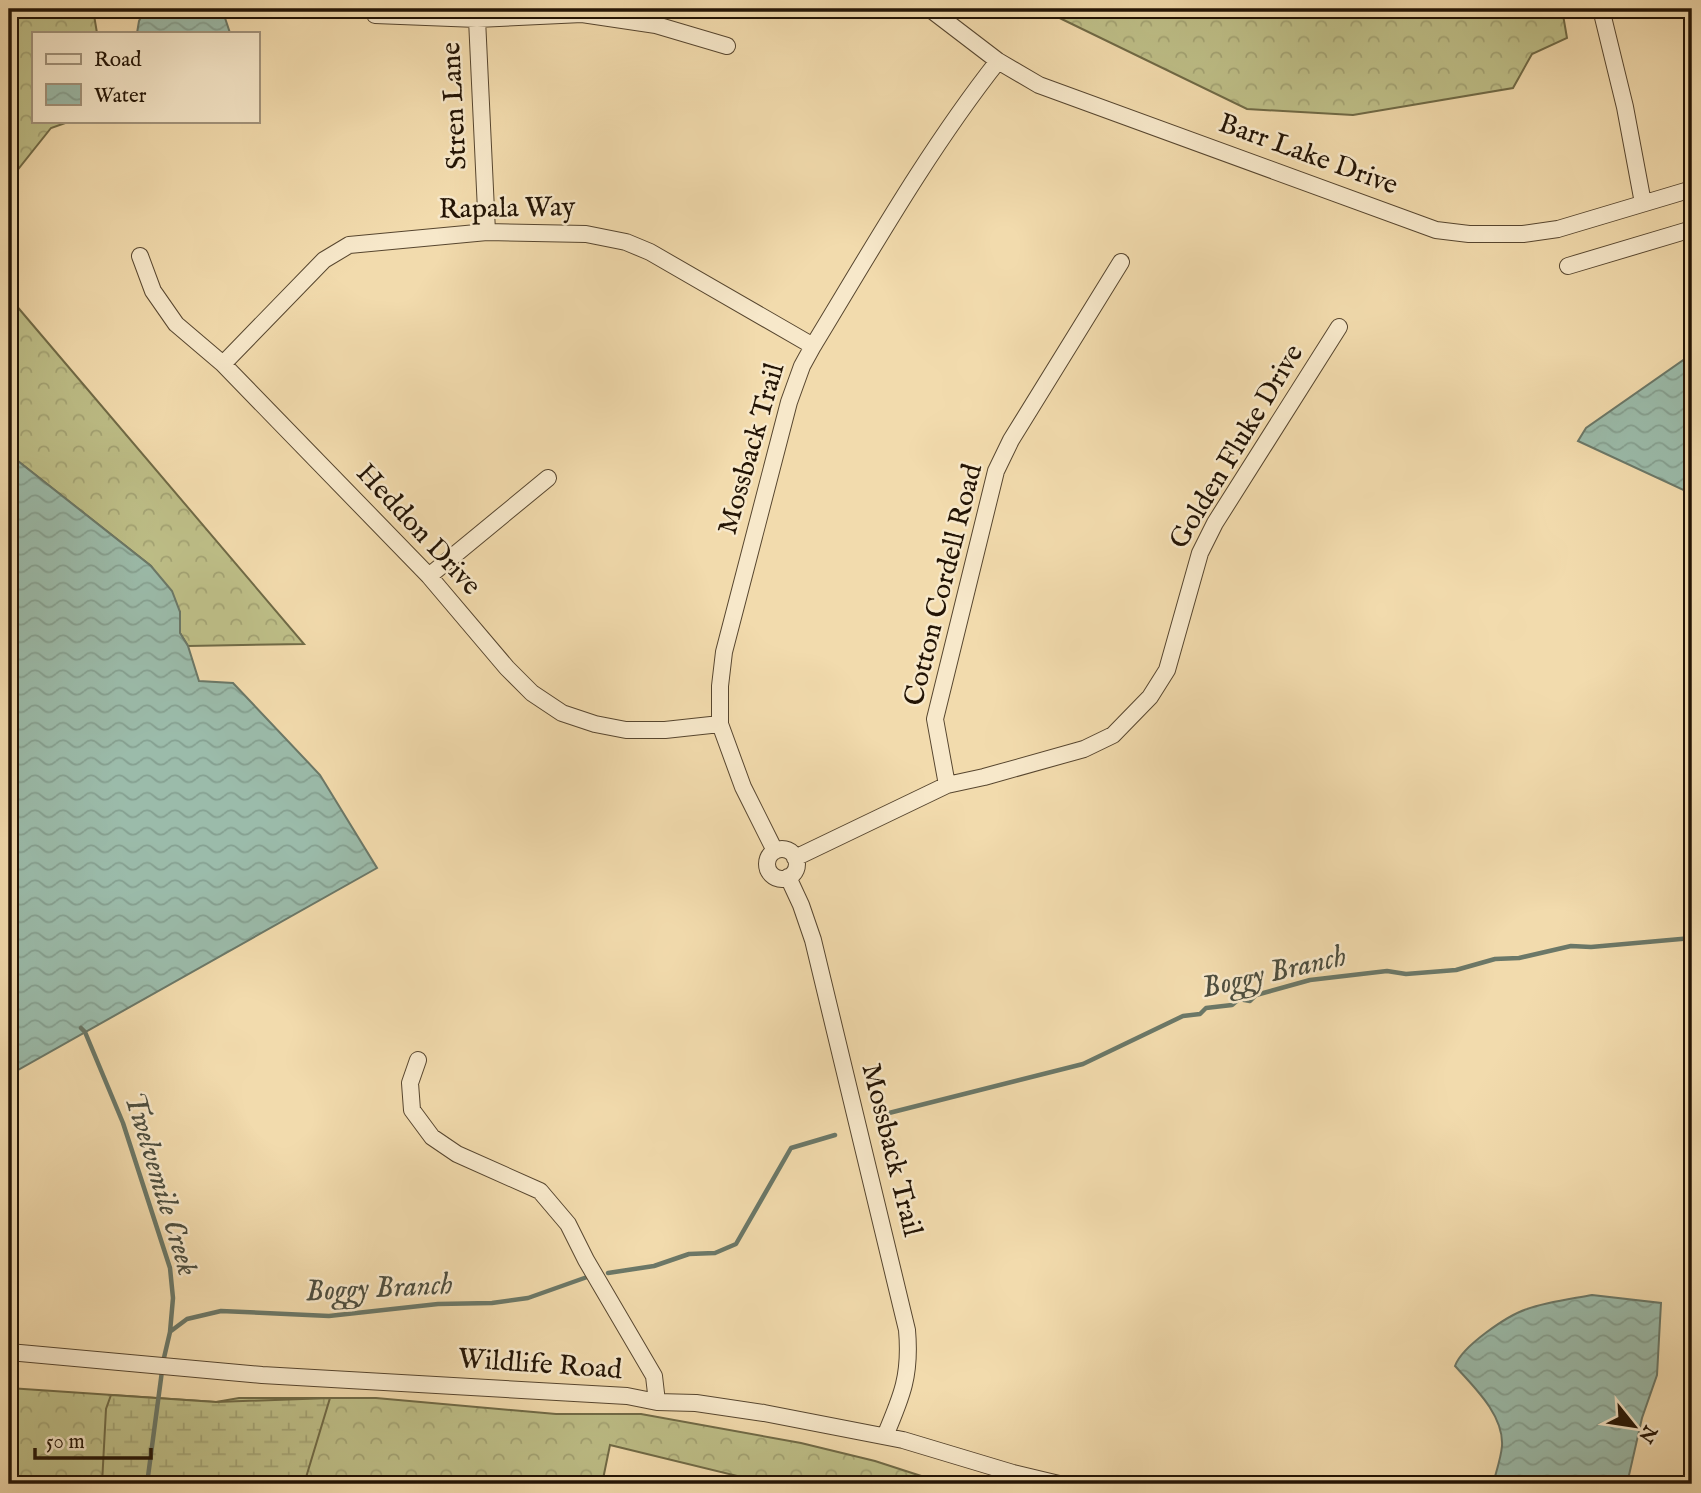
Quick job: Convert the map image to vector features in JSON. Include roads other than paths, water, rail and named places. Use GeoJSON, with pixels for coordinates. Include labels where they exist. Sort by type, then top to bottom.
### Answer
{"type":"FeatureCollection","features":[{"type":"Feature","properties":{"kind":"street","name":"Barr Lake Drive"},"geometry":{"type":"LineString","coordinates":[[930,9],[998,61],[1039,86],[1436,230],[1469,234],[1523,234],[1558,229],[1692,189]]}},
{"type":"Feature","properties":{"kind":"street"},"geometry":{"type":"LineString","coordinates":[[1601,9],[1625,107],[1643,203]]}},
{"type":"Feature","properties":{"kind":"street"},"geometry":{"type":"LineString","coordinates":[[375,15],[477,19],[582,14],[624,19],[676,30],[727,46]]}},
{"type":"Feature","properties":{"kind":"street","name":"Stren Lane"},"geometry":{"type":"LineString","coordinates":[[477,19],[487,232]]}},
{"type":"Feature","properties":{"kind":"street","name":"Mossback Trail"},"geometry":{"type":"LineString","coordinates":[[885,1436],[906,1378],[909,1358],[907,1329],[813,940],[788,877],[777,878],[769,873],[768,859],[775,851],[743,787],[720,724],[720,686],[724,652],[789,402],[802,366],[932,153],[969,97],[998,61]]}},
{"type":"Feature","properties":{"kind":"street"},"geometry":{"type":"LineString","coordinates":[[1568,266],[1692,229]]}},
{"type":"Feature","properties":{"kind":"street","name":"Rapala Way"},"geometry":{"type":"LineString","coordinates":[[222,364],[324,260],[349,245],[487,232],[586,234],[626,242],[813,346]]}},
{"type":"Feature","properties":{"kind":"street","name":"Heddon Drive"},"geometry":{"type":"LineString","coordinates":[[140,256],[152,291],[176,324],[222,364],[429,576],[507,668],[532,693],[562,713],[595,724],[626,730],[665,730],[720,724]]}},
{"type":"Feature","properties":{"kind":"street","name":"Cotton Cordell Road"},"geometry":{"type":"LineString","coordinates":[[947,785],[935,719],[996,471],[1011,440],[1121,262]]}},
{"type":"Feature","properties":{"kind":"street","name":"Golden Fluke Drive"},"geometry":{"type":"LineString","coordinates":[[795,858],[947,785],[1084,749],[1113,735],[1150,697],[1167,670],[1192,579],[1205,543],[1339,327]]}},
{"type":"Feature","properties":{"kind":"street"},"geometry":{"type":"LineString","coordinates":[[429,576],[548,478]]}},
{"type":"Feature","properties":{"kind":"street"},"geometry":{"type":"LineString","coordinates":[[775,851],[788,851],[795,858],[796,868],[788,877]]}},
{"type":"Feature","properties":{"kind":"street"},"geometry":{"type":"LineString","coordinates":[[418,1060],[410,1083],[412,1110],[432,1137],[457,1154],[540,1191],[568,1224],[654,1376],[657,1402]]}},
{"type":"Feature","properties":{"kind":"street","name":"Wildlife Road"},"geometry":{"type":"LineString","coordinates":[[9,1352],[261,1375],[627,1396],[657,1402],[696,1403],[885,1436],[1059,1484]]}},
{"type":"Feature","properties":{"kind":"water"},"geometry":{"type":"Polygon","coordinates":[[[145,9],[222,9],[230,32],[137,32],[145,9]]]}},
{"type":"Feature","properties":{"kind":"water"},"geometry":{"type":"Polygon","coordinates":[[[1692,354],[1692,494],[1578,441],[1586,428],[1692,354]]]}},
{"type":"Feature","properties":{"kind":"water"},"geometry":{"type":"Polygon","coordinates":[[[9,454],[151,566],[172,591],[180,612],[180,633],[188,646],[199,681],[233,683],[320,775],[377,868],[9,1075],[9,454]]]}},
{"type":"Feature","properties":{"kind":"water"},"geometry":{"type":"Polygon","coordinates":[[[1592,1295],[1661,1303],[1657,1375],[1642,1418],[1627,1484],[1493,1484],[1502,1446],[1498,1423],[1486,1402],[1455,1366],[1459,1358],[1498,1324],[1519,1312],[1543,1304],[1592,1295]]]}},
{"type":"Feature","properties":{"kind":"waterway","name":"Boggy Branch"},"geometry":{"type":"LineString","coordinates":[[881,1115],[1083,1064],[1183,1016],[1200,1014],[1206,1008],[1232,1005],[1239,999],[1250,1001],[1256,995],[1310,980],[1387,971],[1406,974],[1456,970],[1495,959],[1519,958],[1571,946],[1591,947],[1692,938]]}},
{"type":"Feature","properties":{"kind":"waterway","name":"Twelvemile Creek"},"geometry":{"type":"LineString","coordinates":[[81,1028],[123,1123],[170,1268],[173,1298],[170,1332],[163,1362]]}},
{"type":"Feature","properties":{"kind":"waterway","name":"Boggy Branch"},"geometry":{"type":"LineString","coordinates":[[608,1273],[654,1266],[689,1254],[715,1253],[736,1244],[791,1148],[835,1135]]}},
{"type":"Feature","properties":{"kind":"waterway","name":"Boggy Branch"},"geometry":{"type":"LineString","coordinates":[[171,1331],[187,1319],[221,1311],[329,1316],[438,1304],[492,1303],[528,1298],[590,1276]]}},
{"type":"Feature","properties":{"kind":"waterway","name":"Twelvemile Creek"},"geometry":{"type":"LineString","coordinates":[[147,1484],[162,1371]]}}]}
